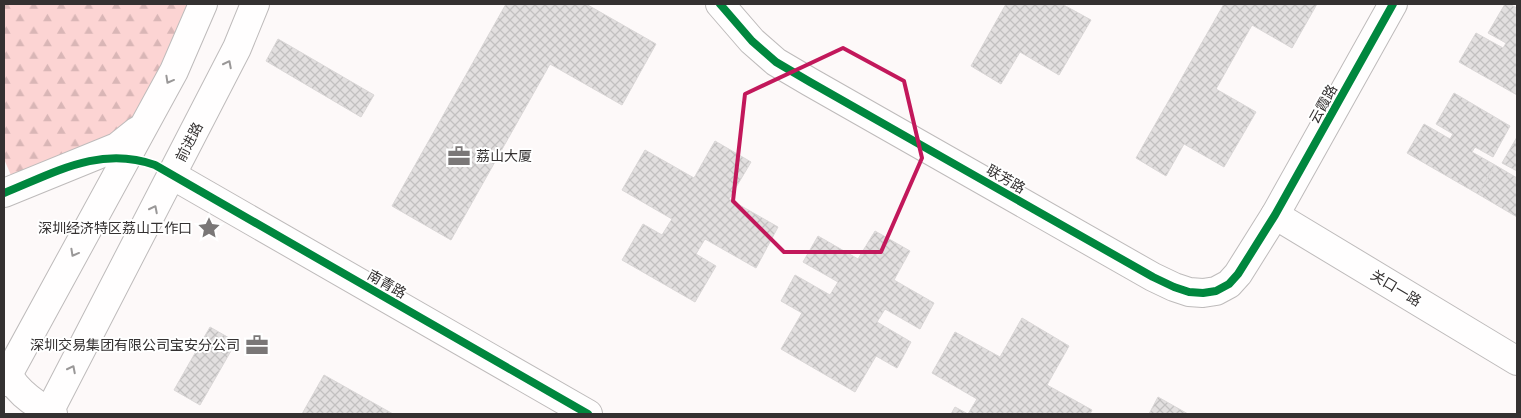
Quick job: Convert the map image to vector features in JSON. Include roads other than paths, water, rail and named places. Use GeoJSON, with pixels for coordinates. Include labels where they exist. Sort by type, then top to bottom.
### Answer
{"type":"FeatureCollection","features":[{"type":"Feature","properties":{"kind":"street"},"geometry":{"type":"LineString","coordinates":[[50,414],[17,389],[5,374],[174,71],[203,4]]}},
{"type":"Feature","properties":{"kind":"street","name":"前进路"},"geometry":{"type":"LineString","coordinates":[[50,414],[237,48],[255,4]]}},
{"type":"Feature","properties":{"kind":"street","name":"联芳路"},"geometry":{"type":"LineString","coordinates":[[720,4],[752,41],[776,62],[1174,287],[1190,292],[1203,293],[1216,291],[1229,284],[1238,274],[1275,215]]}},
{"type":"Feature","properties":{"kind":"street","name":"云霞路"},"geometry":{"type":"LineString","coordinates":[[1275,215],[1393,4]]}},
{"type":"Feature","properties":{"kind":"street"},"geometry":{"type":"LineString","coordinates":[[4,193],[117,147],[144,125]]}},
{"type":"Feature","properties":{"kind":"street","name":"南青路"},"geometry":{"type":"LineString","coordinates":[[172,174],[588,414]]}},
{"type":"Feature","properties":{"kind":"street","name":"关口一路"},"geometry":{"type":"LineString","coordinates":[[1275,215],[1517,361]]}},
{"type":"Feature","properties":{"kind":"place","name":"荔山大厦"},"geometry":{"type":"Point","coordinates":[459,156]}},
{"type":"Feature","properties":{"kind":"place","name":"深圳经济特区荔山工作口"},"geometry":{"type":"Point","coordinates":[209,228]}},
{"type":"Feature","properties":{"kind":"place","name":"深圳交易集团有限公司宝安分公司"},"geometry":{"type":"Point","coordinates":[257,345]}}]}
